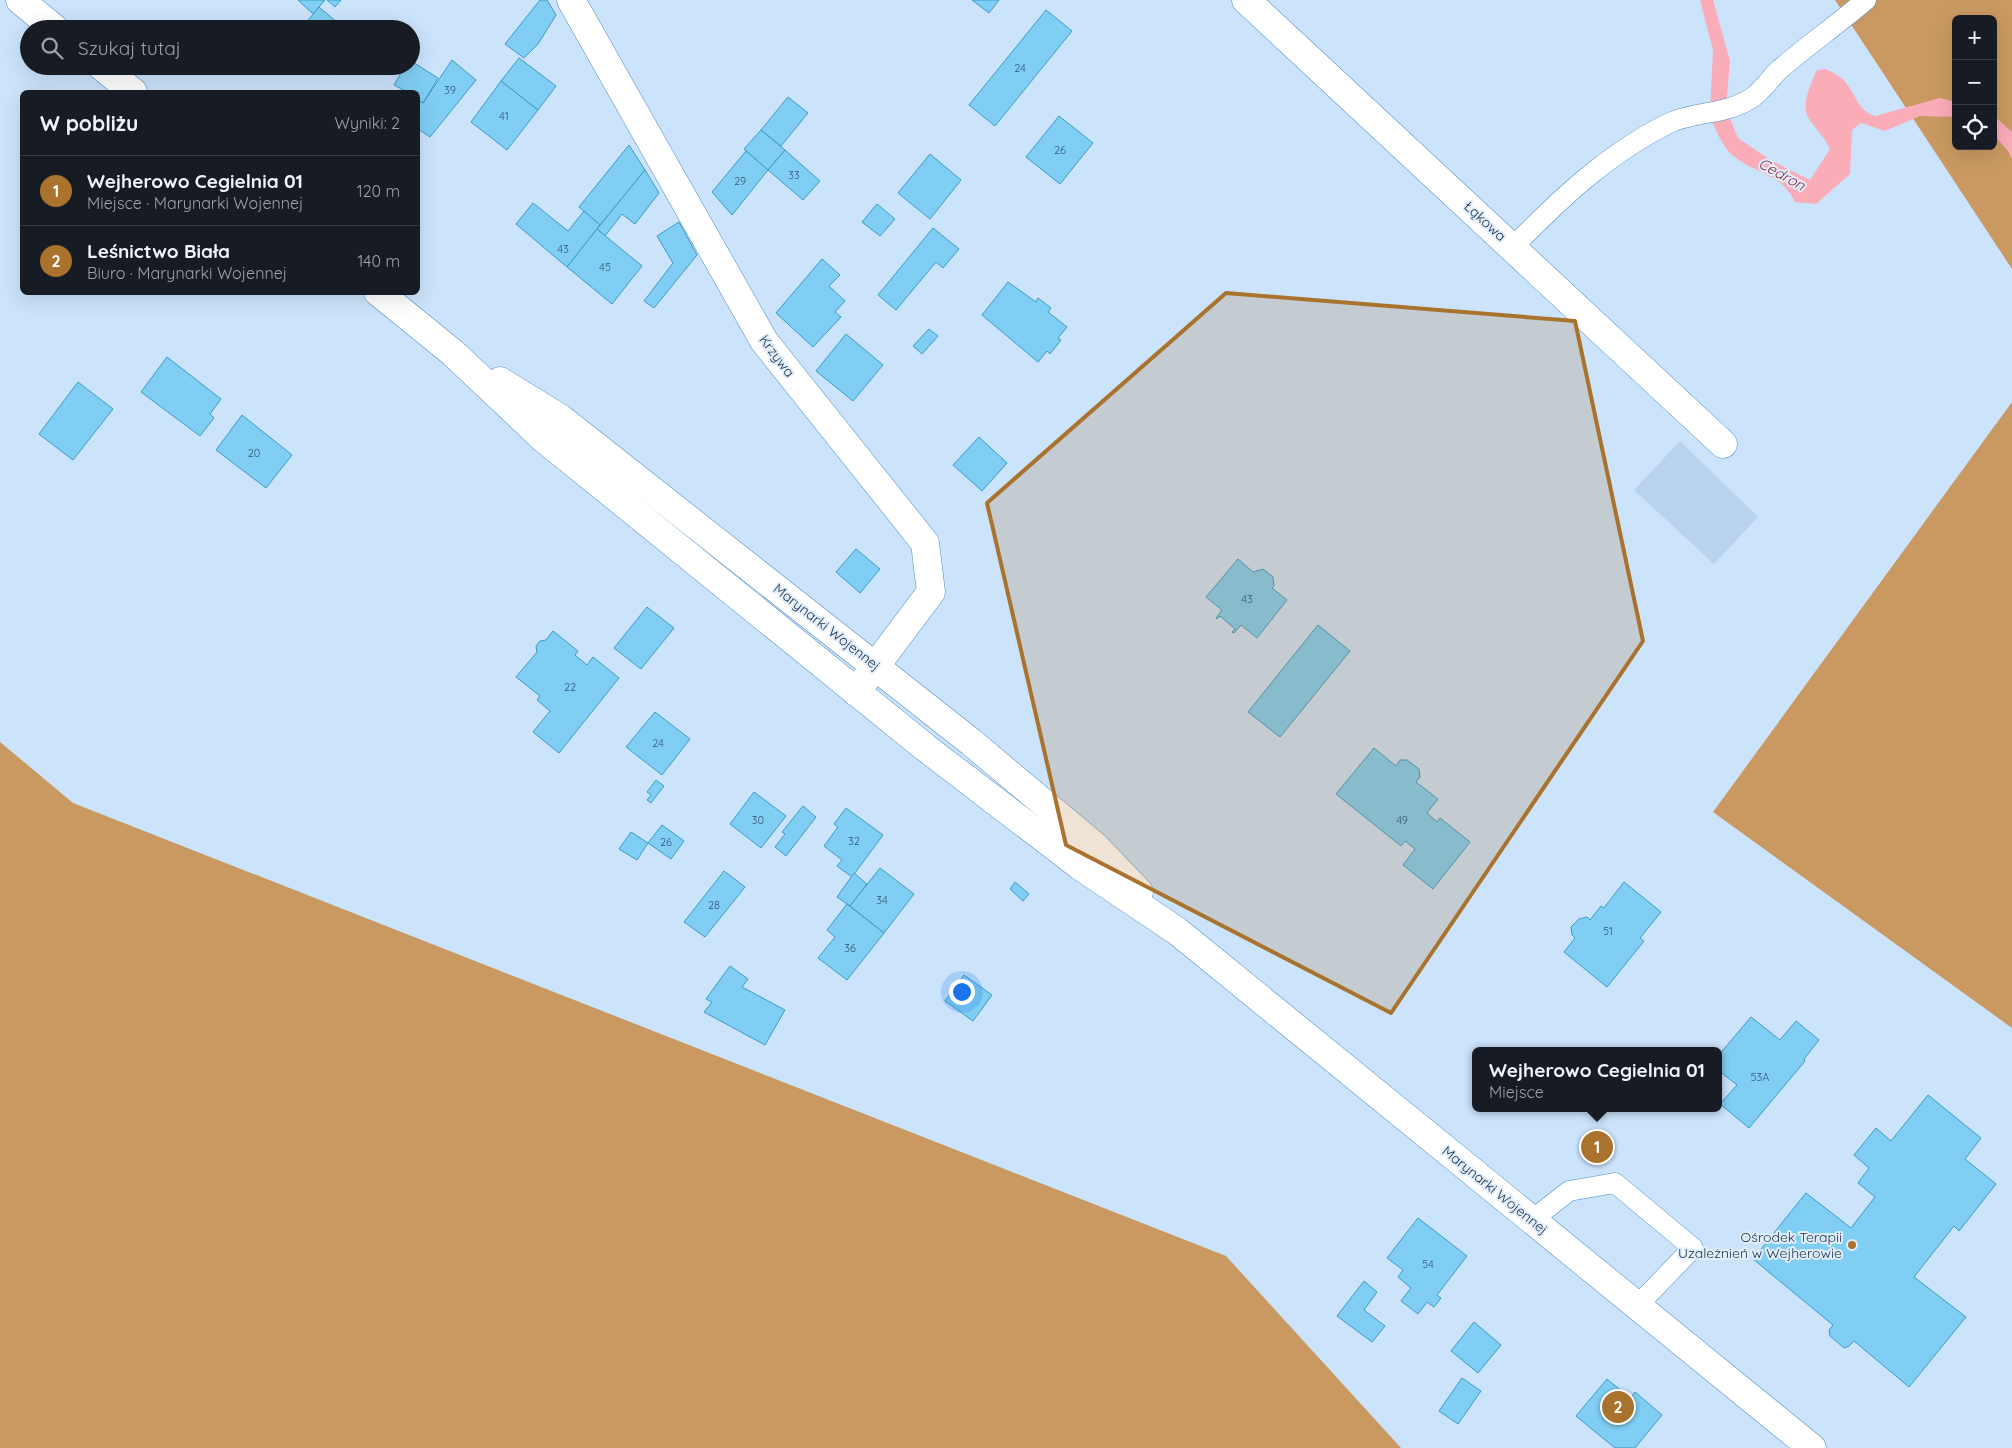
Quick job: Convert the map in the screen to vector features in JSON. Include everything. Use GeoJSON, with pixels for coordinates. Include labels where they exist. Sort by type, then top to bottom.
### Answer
{"type":"FeatureCollection","features":[{"type":"Feature","properties":{"kind":"main road"},"geometry":{"type":"LineString","coordinates":[[20,0],[44,20]]}},
{"type":"Feature","properties":{"kind":"main road","name":"Krzywa"},"geometry":{"type":"LineString","coordinates":[[571,0],[764,341],[925,544],[931,592],[856,692]]}},
{"type":"Feature","properties":{"kind":"main road","name":"Łąkowa"},"geometry":{"type":"LineString","coordinates":[[1246,0],[1723,444]]}},
{"type":"Feature","properties":{"kind":"main road"},"geometry":{"type":"LineString","coordinates":[[112,75],[131,90]]}},
{"type":"Feature","properties":{"kind":"main road","name":"Marynarki Wojennej"},"geometry":{"type":"LineString","coordinates":[[382,295],[453,352],[543,438],[856,692],[1080,866],[1177,932],[1812,1448]]}},
{"type":"Feature","properties":{"kind":"main road","name":"Marynarki Wojennej"},"geometry":{"type":"LineString","coordinates":[[453,352],[560,418],[971,742],[1095,846],[1177,932]]}},
{"type":"Feature","properties":{"kind":"lane"},"geometry":{"type":"LineString","coordinates":[[1513,247],[1565,195],[1615,155],[1667,124],[1682,118],[1728,109],[1751,99],[1780,70],[1866,0]]}},
{"type":"Feature","properties":{"kind":"lane"},"geometry":{"type":"LineString","coordinates":[[1532,1220],[1569,1191],[1615,1183],[1693,1248],[1637,1306]]}},
{"type":"Feature","properties":{"kind":"highlighted area"},"geometry":{"type":"Polygon","coordinates":[[[1226,293],[1575,321],[1643,641],[1391,1013],[1066,845],[987,503],[1226,293]]]}},
{"type":"Feature","properties":{"kind":"shaded area"},"geometry":{"type":"Polygon","coordinates":[[[1835,0],[2012,0],[2012,269],[1835,0]]]}},
{"type":"Feature","properties":{"kind":"shaded area"},"geometry":{"type":"Polygon","coordinates":[[[2012,402],[2012,1028],[1713,812],[2012,402]]]}},
{"type":"Feature","properties":{"kind":"shaded area"},"geometry":{"type":"Polygon","coordinates":[[[1680,441],[1758,517],[1714,564],[1634,490],[1680,441]]]}},
{"type":"Feature","properties":{"kind":"shaded area"},"geometry":{"type":"Polygon","coordinates":[[[0,742],[73,803],[1226,1256],[1401,1448],[0,1448],[0,742]]]}},
{"type":"Feature","properties":{"kind":"water","name":"Cedron"},"geometry":{"type":"Polygon","coordinates":[[[1700,0],[1713,0],[1730,61],[1726,109],[1738,138],[1772,161],[1810,180],[1830,149],[1809,119],[1806,108],[1807,94],[1817,70],[1826,69],[1837,75],[1850,88],[1864,110],[1875,116],[1940,98],[1952,101],[1952,117],[1920,116],[1885,131],[1861,123],[1852,130],[1850,174],[1816,204],[1795,202],[1789,192],[1775,179],[1741,161],[1725,147],[1710,114],[1713,50],[1700,0]]]}},
{"type":"Feature","properties":{"kind":"water"},"geometry":{"type":"Polygon","coordinates":[[[1997,119],[2012,132],[2012,159],[2008,151],[1997,139],[1997,119]]]}},
{"type":"Feature","properties":{"kind":"building"},"geometry":{"type":"Polygon","coordinates":[[[298,0],[325,0],[313,14],[298,0]]]}},
{"type":"Feature","properties":{"kind":"building"},"geometry":{"type":"Polygon","coordinates":[[[327,0],[341,0],[335,7],[327,0]]]}},
{"type":"Feature","properties":{"kind":"building"},"geometry":{"type":"Polygon","coordinates":[[[540,0],[547,0],[556,15],[538,44],[524,58],[505,44],[540,0]]]}},
{"type":"Feature","properties":{"kind":"building"},"geometry":{"type":"Polygon","coordinates":[[[972,0],[999,0],[989,13],[972,0]]]}},
{"type":"Feature","properties":{"kind":"building"},"geometry":{"type":"Polygon","coordinates":[[[319,7],[334,20],[308,20],[319,7]]]}},
{"type":"Feature","properties":{"kind":"building"},"geometry":{"type":"Polygon","coordinates":[[[1046,10],[1072,31],[995,126],[969,105],[1046,10]]]}},
{"type":"Feature","properties":{"kind":"building"},"geometry":{"type":"Polygon","coordinates":[[[519,58],[556,86],[538,110],[501,81],[519,58]]]}},
{"type":"Feature","properties":{"kind":"building"},"geometry":{"type":"Polygon","coordinates":[[[452,60],[476,80],[430,137],[420,130],[420,101],[423,103],[452,60]]]}},
{"type":"Feature","properties":{"kind":"building"},"geometry":{"type":"Polygon","coordinates":[[[420,67],[438,78],[423,103],[420,101],[420,90],[403,90],[394,85],[400,75],[420,75],[420,67]]]}},
{"type":"Feature","properties":{"kind":"building"},"geometry":{"type":"Polygon","coordinates":[[[501,81],[538,110],[507,150],[471,122],[501,81]]]}},
{"type":"Feature","properties":{"kind":"building"},"geometry":{"type":"Polygon","coordinates":[[[788,97],[808,113],[781,146],[761,130],[788,97]]]}},
{"type":"Feature","properties":{"kind":"building"},"geometry":{"type":"Polygon","coordinates":[[[1059,116],[1093,143],[1060,184],[1026,157],[1059,116]]]}},
{"type":"Feature","properties":{"kind":"building"},"geometry":{"type":"Polygon","coordinates":[[[761,130],[785,150],[768,170],[744,149],[761,130]]]}},
{"type":"Feature","properties":{"kind":"building"},"geometry":{"type":"Polygon","coordinates":[[[629,145],[645,170],[600,225],[579,207],[629,145]]]}},
{"type":"Feature","properties":{"kind":"building"},"geometry":{"type":"Polygon","coordinates":[[[785,150],[820,181],[803,200],[768,170],[785,150]]]}},
{"type":"Feature","properties":{"kind":"building"},"geometry":{"type":"Polygon","coordinates":[[[746,151],[768,170],[732,215],[712,192],[746,151]]]}},
{"type":"Feature","properties":{"kind":"building"},"geometry":{"type":"Polygon","coordinates":[[[930,154],[961,180],[930,219],[898,193],[930,154]]]}},
{"type":"Feature","properties":{"kind":"building"},"geometry":{"type":"Polygon","coordinates":[[[645,170],[659,193],[635,224],[622,214],[605,236],[597,229],[645,170]]]}},
{"type":"Feature","properties":{"kind":"building"},"geometry":{"type":"Polygon","coordinates":[[[533,203],[568,231],[584,211],[600,225],[567,267],[516,224],[533,203]]]}},
{"type":"Feature","properties":{"kind":"building"},"geometry":{"type":"Polygon","coordinates":[[[877,204],[895,219],[880,236],[862,222],[877,204]]]}},
{"type":"Feature","properties":{"kind":"building"},"geometry":{"type":"Polygon","coordinates":[[[679,222],[697,255],[654,308],[644,301],[673,263],[657,236],[679,222]]]}},
{"type":"Feature","properties":{"kind":"building"},"geometry":{"type":"Polygon","coordinates":[[[933,228],[959,249],[943,268],[936,262],[896,310],[878,295],[933,228]]]}},
{"type":"Feature","properties":{"kind":"building"},"geometry":{"type":"Polygon","coordinates":[[[597,229],[642,266],[612,304],[567,267],[597,229]]]}},
{"type":"Feature","properties":{"kind":"building"},"geometry":{"type":"Polygon","coordinates":[[[822,259],[840,275],[829,286],[845,301],[835,312],[841,317],[813,347],[776,313],[822,259]]]}},
{"type":"Feature","properties":{"kind":"building"},"geometry":{"type":"Polygon","coordinates":[[[1008,282],[1036,302],[1038,298],[1051,308],[1048,312],[1067,327],[1058,338],[1061,340],[1050,354],[1047,351],[1038,362],[982,315],[1008,282]]]}},
{"type":"Feature","properties":{"kind":"building"},"geometry":{"type":"Polygon","coordinates":[[[929,329],[938,336],[922,354],[913,346],[929,329]]]}},
{"type":"Feature","properties":{"kind":"building"},"geometry":{"type":"Polygon","coordinates":[[[846,334],[883,365],[853,401],[816,371],[846,334]]]}},
{"type":"Feature","properties":{"kind":"building"},"geometry":{"type":"Polygon","coordinates":[[[167,357],[221,399],[210,414],[214,418],[200,436],[141,392],[167,357]]]}},
{"type":"Feature","properties":{"kind":"building"},"geometry":{"type":"Polygon","coordinates":[[[78,382],[113,409],[73,460],[39,434],[78,382]]]}},
{"type":"Feature","properties":{"kind":"building"},"geometry":{"type":"Polygon","coordinates":[[[242,415],[292,455],[266,488],[216,450],[242,415]]]}},
{"type":"Feature","properties":{"kind":"building"},"geometry":{"type":"Polygon","coordinates":[[[979,437],[1007,463],[982,491],[953,465],[979,437]]]}},
{"type":"Feature","properties":{"kind":"building"},"geometry":{"type":"Polygon","coordinates":[[[856,549],[880,569],[860,593],[836,572],[856,549]]]}},
{"type":"Feature","properties":{"kind":"building"},"geometry":{"type":"Polygon","coordinates":[[[1238,559],[1253,572],[1263,569],[1273,577],[1274,586],[1272,588],[1287,600],[1257,638],[1241,625],[1234,633],[1232,632],[1235,629],[1220,616],[1216,618],[1222,610],[1206,597],[1238,559]]]}},
{"type":"Feature","properties":{"kind":"building"},"geometry":{"type":"Polygon","coordinates":[[[647,607],[674,628],[641,669],[614,648],[647,607]]]}},
{"type":"Feature","properties":{"kind":"building"},"geometry":{"type":"Polygon","coordinates":[[[1318,625],[1350,651],[1280,737],[1248,712],[1318,625]]]}},
{"type":"Feature","properties":{"kind":"building"},"geometry":{"type":"Polygon","coordinates":[[[553,631],[578,651],[575,655],[587,665],[593,657],[619,678],[559,753],[533,732],[550,711],[537,700],[540,696],[516,677],[537,652],[536,646],[540,641],[546,640],[553,631]]]}},
{"type":"Feature","properties":{"kind":"building"},"geometry":{"type":"Polygon","coordinates":[[[655,712],[690,739],[662,775],[626,747],[655,712]]]}},
{"type":"Feature","properties":{"kind":"building"},"geometry":{"type":"Polygon","coordinates":[[[1374,748],[1396,766],[1400,760],[1407,760],[1419,769],[1420,777],[1416,782],[1438,799],[1427,813],[1437,822],[1440,818],[1470,842],[1433,889],[1403,865],[1415,849],[1405,841],[1401,846],[1336,794],[1374,748]]]}},
{"type":"Feature","properties":{"kind":"building"},"geometry":{"type":"Polygon","coordinates":[[[656,780],[664,786],[651,803],[647,800],[651,795],[647,792],[656,780]]]}},
{"type":"Feature","properties":{"kind":"building"},"geometry":{"type":"Polygon","coordinates":[[[754,792],[786,816],[761,848],[730,824],[754,792]]]}},
{"type":"Feature","properties":{"kind":"building"},"geometry":{"type":"Polygon","coordinates":[[[803,806],[816,817],[786,856],[775,847],[785,834],[782,832],[803,806]]]}},
{"type":"Feature","properties":{"kind":"building"},"geometry":{"type":"Polygon","coordinates":[[[846,808],[883,835],[852,877],[837,866],[842,860],[824,846],[838,827],[834,824],[846,808]]]}},
{"type":"Feature","properties":{"kind":"building"},"geometry":{"type":"Polygon","coordinates":[[[662,825],[684,841],[671,859],[648,843],[662,825]]]}},
{"type":"Feature","properties":{"kind":"building"},"geometry":{"type":"Polygon","coordinates":[[[631,832],[648,843],[637,860],[619,849],[631,832]]]}},
{"type":"Feature","properties":{"kind":"building"},"geometry":{"type":"Polygon","coordinates":[[[880,868],[914,894],[884,933],[850,906],[880,868]]]}},
{"type":"Feature","properties":{"kind":"building"},"geometry":{"type":"Polygon","coordinates":[[[724,871],[745,887],[705,937],[684,922],[724,871]]]}},
{"type":"Feature","properties":{"kind":"building"},"geometry":{"type":"Polygon","coordinates":[[[854,873],[867,884],[850,906],[837,897],[854,873]]]}},
{"type":"Feature","properties":{"kind":"building"},"geometry":{"type":"Polygon","coordinates":[[[1015,882],[1029,894],[1023,901],[1010,889],[1015,882]]]}},
{"type":"Feature","properties":{"kind":"building"},"geometry":{"type":"Polygon","coordinates":[[[1624,882],[1661,912],[1640,938],[1644,941],[1607,987],[1564,952],[1575,938],[1572,935],[1571,927],[1579,919],[1587,917],[1590,920],[1601,906],[1604,908],[1624,882]]]}},
{"type":"Feature","properties":{"kind":"building"},"geometry":{"type":"Polygon","coordinates":[[[847,904],[884,933],[847,980],[818,958],[835,937],[827,930],[847,904]]]}},
{"type":"Feature","properties":{"kind":"building"},"geometry":{"type":"Polygon","coordinates":[[[730,966],[748,979],[742,987],[785,1010],[765,1045],[704,1012],[712,1002],[706,999],[730,966]]]}},
{"type":"Feature","properties":{"kind":"building"},"geometry":{"type":"Polygon","coordinates":[[[964,975],[992,995],[973,1021],[945,1001],[964,975]]]}},
{"type":"Feature","properties":{"kind":"building"},"geometry":{"type":"Polygon","coordinates":[[[1751,1017],[1780,1040],[1796,1021],[1819,1040],[1804,1059],[1805,1061],[1749,1128],[1722,1106],[1722,1102],[1737,1085],[1722,1073],[1722,1051],[1751,1017]]]}},
{"type":"Feature","properties":{"kind":"building","name":"Ośrodek Terapii Uzależnień w Wejherowie"},"geometry":{"type":"Polygon","coordinates":[[[1928,1095],[1981,1138],[1965,1159],[1996,1184],[1959,1231],[1954,1226],[1914,1277],[1966,1317],[1909,1387],[1854,1341],[1844,1348],[1830,1336],[1829,1330],[1833,1325],[1753,1259],[1806,1193],[1851,1228],[1875,1197],[1858,1183],[1869,1168],[1854,1155],[1876,1128],[1891,1141],[1928,1095]]]}},
{"type":"Feature","properties":{"kind":"building"},"geometry":{"type":"Polygon","coordinates":[[[1593,1137],[1608,1149],[1608,1157],[1601,1157],[1586,1146],[1593,1137]]]}},
{"type":"Feature","properties":{"kind":"building"},"geometry":{"type":"Polygon","coordinates":[[[1418,1218],[1467,1256],[1437,1295],[1441,1298],[1434,1307],[1427,1302],[1418,1314],[1401,1301],[1411,1288],[1398,1277],[1403,1270],[1387,1258],[1418,1218]]]}},
{"type":"Feature","properties":{"kind":"building"},"geometry":{"type":"Polygon","coordinates":[[[1364,1281],[1377,1292],[1364,1310],[1385,1326],[1372,1342],[1337,1316],[1364,1281]]]}},
{"type":"Feature","properties":{"kind":"building"},"geometry":{"type":"Polygon","coordinates":[[[1474,1322],[1501,1345],[1478,1373],[1451,1351],[1474,1322]]]}},
{"type":"Feature","properties":{"kind":"building"},"geometry":{"type":"Polygon","coordinates":[[[1462,1378],[1481,1391],[1458,1424],[1439,1411],[1462,1378]]]}},
{"type":"Feature","properties":{"kind":"building"},"geometry":{"type":"Polygon","coordinates":[[[1607,1379],[1630,1398],[1635,1392],[1662,1415],[1635,1448],[1615,1448],[1576,1416],[1607,1379]]]}},
{"type":"Feature","properties":{"kind":"place","name":"Wejherowo Cegielnia 01"},"geometry":{"type":"Point","coordinates":[1597,1147]}},
{"type":"Feature","properties":{"kind":"place","name":"Ośrodek Terapii Uzależnień w Wejherowie"},"geometry":{"type":"Point","coordinates":[1852,1245]}},
{"type":"Feature","properties":{"kind":"place","name":"Leśnictwo Biała"},"geometry":{"type":"Point","coordinates":[1618,1407]}}]}
